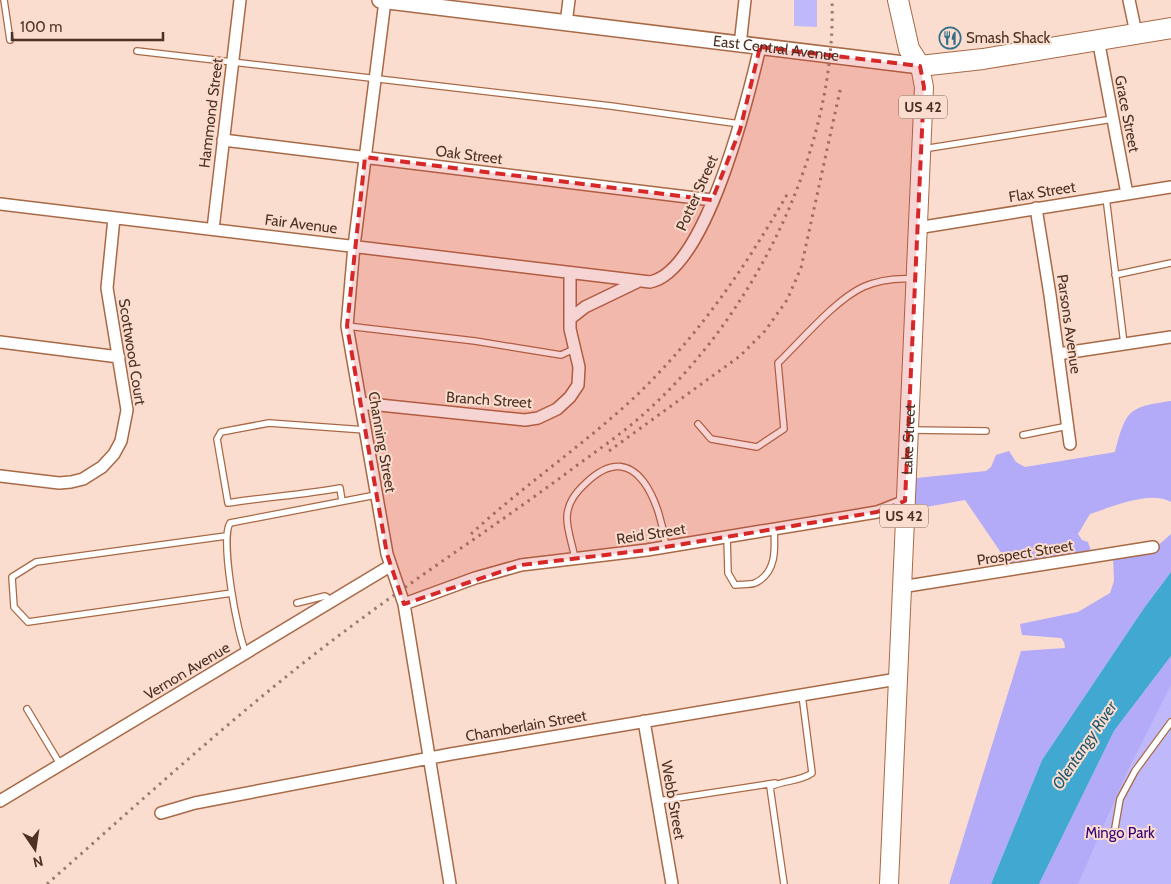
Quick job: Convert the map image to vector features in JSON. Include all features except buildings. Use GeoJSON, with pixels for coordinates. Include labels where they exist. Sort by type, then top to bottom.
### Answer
{"type":"FeatureCollection","features":[{"type":"Feature","properties":{"kind":"highway","name":"Lake Street"},"geometry":{"type":"LineString","coordinates":[[898,0],[909,49],[920,66]]}},
{"type":"Feature","properties":{"kind":"highway","name":"East Central Avenue"},"geometry":{"type":"LineString","coordinates":[[920,66],[983,58],[1171,28]]}},
{"type":"Feature","properties":{"kind":"main road","name":"East Central Avenue"},"geometry":{"type":"LineString","coordinates":[[380,0],[920,66]]}},
{"type":"Feature","properties":{"kind":"main road","name":"Lake Street"},"geometry":{"type":"LineString","coordinates":[[890,884],[897,679],[924,87],[920,66]]}},
{"type":"Feature","properties":{"kind":"street","name":"Hammond Street"},"geometry":{"type":"LineString","coordinates":[[213,229],[240,0]]}},
{"type":"Feature","properties":{"kind":"street","name":"Channing Street"},"geometry":{"type":"LineString","coordinates":[[385,0],[354,246],[347,326],[390,566],[404,604],[450,884]]}},
{"type":"Feature","properties":{"kind":"street"},"geometry":{"type":"LineString","coordinates":[[566,23],[569,0]]}},
{"type":"Feature","properties":{"kind":"street"},"geometry":{"type":"LineString","coordinates":[[740,44],[745,0]]}},
{"type":"Feature","properties":{"kind":"street"},"geometry":{"type":"LineString","coordinates":[[1129,0],[1136,33]]}},
{"type":"Feature","properties":{"kind":"street","name":"Grace Street"},"geometry":{"type":"LineString","coordinates":[[1098,39],[1127,194]]}},
{"type":"Feature","properties":{"kind":"street","name":"Potter Street"},"geometry":{"type":"LineString","coordinates":[[598,277],[658,281],[672,271],[695,236],[712,200],[742,124],[760,47]]}},
{"type":"Feature","properties":{"kind":"street","name":"Oak Street"},"geometry":{"type":"LineString","coordinates":[[223,140],[712,200]]}},
{"type":"Feature","properties":{"kind":"street","name":"Flax Street"},"geometry":{"type":"LineString","coordinates":[[917,228],[1171,187]]}},
{"type":"Feature","properties":{"kind":"street","name":"Fair Avenue"},"geometry":{"type":"LineString","coordinates":[[0,204],[511,264],[598,277]]}},
{"type":"Feature","properties":{"kind":"street","name":"Parsons Avenue"},"geometry":{"type":"LineString","coordinates":[[1036,208],[1070,444]]}},
{"type":"Feature","properties":{"kind":"street","name":"Scottwood Court"},"geometry":{"type":"LineString","coordinates":[[0,476],[59,483],[83,479],[102,467],[119,446],[127,420],[107,288],[114,218]]}},
{"type":"Feature","properties":{"kind":"street","name":"Branch Street"},"geometry":{"type":"LineString","coordinates":[[360,403],[480,417],[525,420],[538,418],[557,409],[574,393],[580,376],[574,349],[570,273]]}},
{"type":"Feature","properties":{"kind":"street"},"geometry":{"type":"LineString","coordinates":[[571,318],[585,307],[639,281]]}},
{"type":"Feature","properties":{"kind":"street"},"geometry":{"type":"LineString","coordinates":[[1058,354],[1171,337]]}},
{"type":"Feature","properties":{"kind":"street"},"geometry":{"type":"LineString","coordinates":[[0,342],[118,356]]}},
{"type":"Feature","properties":{"kind":"street","name":"Reid Street"},"geometry":{"type":"LineString","coordinates":[[404,604],[502,570],[541,562],[666,547],[877,512],[905,501]]}},
{"type":"Feature","properties":{"kind":"street","name":"Prospect Street"},"geometry":{"type":"LineString","coordinates":[[901,587],[1153,547]]}},
{"type":"Feature","properties":{"kind":"street","name":"Vernon Avenue"},"geometry":{"type":"LineString","coordinates":[[0,801],[390,566]]}},
{"type":"Feature","properties":{"kind":"street","name":"Chamberlain Street"},"geometry":{"type":"LineString","coordinates":[[161,813],[195,803],[429,758],[897,679]]}},
{"type":"Feature","properties":{"kind":"street","name":"Webb Street"},"geometry":{"type":"LineString","coordinates":[[644,721],[672,884]]}},
{"type":"Feature","properties":{"kind":"lane"},"geometry":{"type":"LineString","coordinates":[[4,0],[10,40]]}},
{"type":"Feature","properties":{"kind":"lane"},"geometry":{"type":"LineString","coordinates":[[137,50],[742,124]]}},
{"type":"Feature","properties":{"kind":"lane"},"geometry":{"type":"LineString","coordinates":[[921,149],[1113,120]]}},
{"type":"Feature","properties":{"kind":"lane"},"geometry":{"type":"LineString","coordinates":[[1106,197],[1124,344]]}},
{"type":"Feature","properties":{"kind":"lane"},"geometry":{"type":"LineString","coordinates":[[1115,275],[1171,263]]}},
{"type":"Feature","properties":{"kind":"lane"},"geometry":{"type":"LineString","coordinates":[[698,424],[711,440],[757,447],[784,429],[778,363],[834,308],[862,287],[894,278],[915,279]]}},
{"type":"Feature","properties":{"kind":"lane"},"geometry":{"type":"LineString","coordinates":[[347,326],[474,341],[561,354],[574,349]]}},
{"type":"Feature","properties":{"kind":"lane"},"geometry":{"type":"LineString","coordinates":[[342,501],[340,488],[308,494],[281,494],[228,503],[217,439],[221,432],[269,423],[365,430]]}},
{"type":"Feature","properties":{"kind":"lane"},"geometry":{"type":"LineString","coordinates":[[1023,435],[1068,426]]}},
{"type":"Feature","properties":{"kind":"lane"},"geometry":{"type":"LineString","coordinates":[[908,430],[986,431]]}},
{"type":"Feature","properties":{"kind":"lane"},"geometry":{"type":"LineString","coordinates":[[575,559],[567,518],[571,499],[599,470],[615,466],[637,473],[651,491],[662,519],[666,547]]}},
{"type":"Feature","properties":{"kind":"lane"},"geometry":{"type":"LineString","coordinates":[[308,494],[313,506]]}},
{"type":"Feature","properties":{"kind":"lane"},"geometry":{"type":"LineString","coordinates":[[246,653],[232,593],[226,536],[230,523],[376,495]]}},
{"type":"Feature","properties":{"kind":"lane"},"geometry":{"type":"LineString","coordinates":[[728,536],[728,573],[735,585],[755,583],[768,572],[776,556],[774,528]]}},
{"type":"Feature","properties":{"kind":"lane"},"geometry":{"type":"LineString","coordinates":[[226,536],[36,562],[12,576],[14,607],[28,622],[232,593]]}},
{"type":"Feature","properties":{"kind":"lane"},"geometry":{"type":"LineString","coordinates":[[297,603],[325,596],[332,601]]}},
{"type":"Feature","properties":{"kind":"lane"},"geometry":{"type":"LineString","coordinates":[[658,801],[807,777],[812,773],[802,694]]}},
{"type":"Feature","properties":{"kind":"lane"},"geometry":{"type":"LineString","coordinates":[[27,709],[60,764]]}},
{"type":"Feature","properties":{"kind":"lane"},"geometry":{"type":"LineString","coordinates":[[1114,828],[1120,799],[1135,772],[1171,722]]}},
{"type":"Feature","properties":{"kind":"lane"},"geometry":{"type":"LineString","coordinates":[[778,783],[770,787],[770,794],[784,884]]}},
{"type":"Feature","properties":{"kind":"highlighted area"},"geometry":{"type":"Polygon","coordinates":[[[760,47],[920,66],[924,87],[905,501],[877,512],[647,550],[521,565],[404,604],[387,554],[347,326],[365,157],[712,200],[740,130],[760,47]]]}},
{"type":"Feature","properties":{"kind":"green space"},"geometry":{"type":"Polygon","coordinates":[[[794,0],[817,0],[817,27],[794,26],[794,0]]]}},
{"type":"Feature","properties":{"kind":"green space","name":"Mingo Park"},"geometry":{"type":"Polygon","coordinates":[[[1171,656],[1171,884],[1039,884],[1171,656]]]}},
{"type":"Feature","properties":{"kind":"shaded area"},"geometry":{"type":"Polygon","coordinates":[[[1171,401],[1171,502],[1153,498],[1142,499],[1090,514],[1078,534],[1082,540],[1088,542],[1092,554],[1008,568],[1006,560],[965,500],[915,509],[916,478],[986,471],[991,467],[996,455],[1009,451],[1016,462],[1025,467],[1115,452],[1122,427],[1131,413],[1146,406],[1171,401]]]}},
{"type":"Feature","properties":{"kind":"shaded area"},"geometry":{"type":"Polygon","coordinates":[[[1171,534],[1171,572],[1144,608],[1042,760],[991,884],[949,884],[1021,651],[1065,648],[1061,638],[1022,635],[1020,624],[1078,612],[1110,593],[1114,581],[1113,555],[1155,548],[1171,534]]]}},
{"type":"Feature","properties":{"kind":"shaded area"},"geometry":{"type":"Polygon","coordinates":[[[1171,656],[1171,685],[1127,772],[1078,884],[1039,884],[1114,731],[1171,656]]]}},
{"type":"Feature","properties":{"kind":"water","name":"Olentangy River"},"geometry":{"type":"Polygon","coordinates":[[[1171,572],[1171,656],[1114,731],[1039,884],[991,884],[1042,760],[1144,608],[1171,572]]]}},
{"type":"Feature","properties":{"kind":"railway"},"geometry":{"type":"LineString","coordinates":[[47,884],[197,751],[274,686],[379,606],[611,440],[638,419],[679,379],[717,333],[751,283],[780,229],[803,173],[820,115],[830,57],[832,0]]}},
{"type":"Feature","properties":{"kind":"railway"},"geometry":{"type":"LineString","coordinates":[[609,451],[740,356],[765,331],[787,300],[801,268],[841,86]]}},
{"type":"Feature","properties":{"kind":"railway"},"geometry":{"type":"LineString","coordinates":[[471,534],[512,498],[617,413],[660,372],[721,298],[756,246],[789,191]]}},
{"type":"Feature","properties":{"kind":"place","name":"Smash Shack"},"geometry":{"type":"Point","coordinates":[950,38]}}]}
